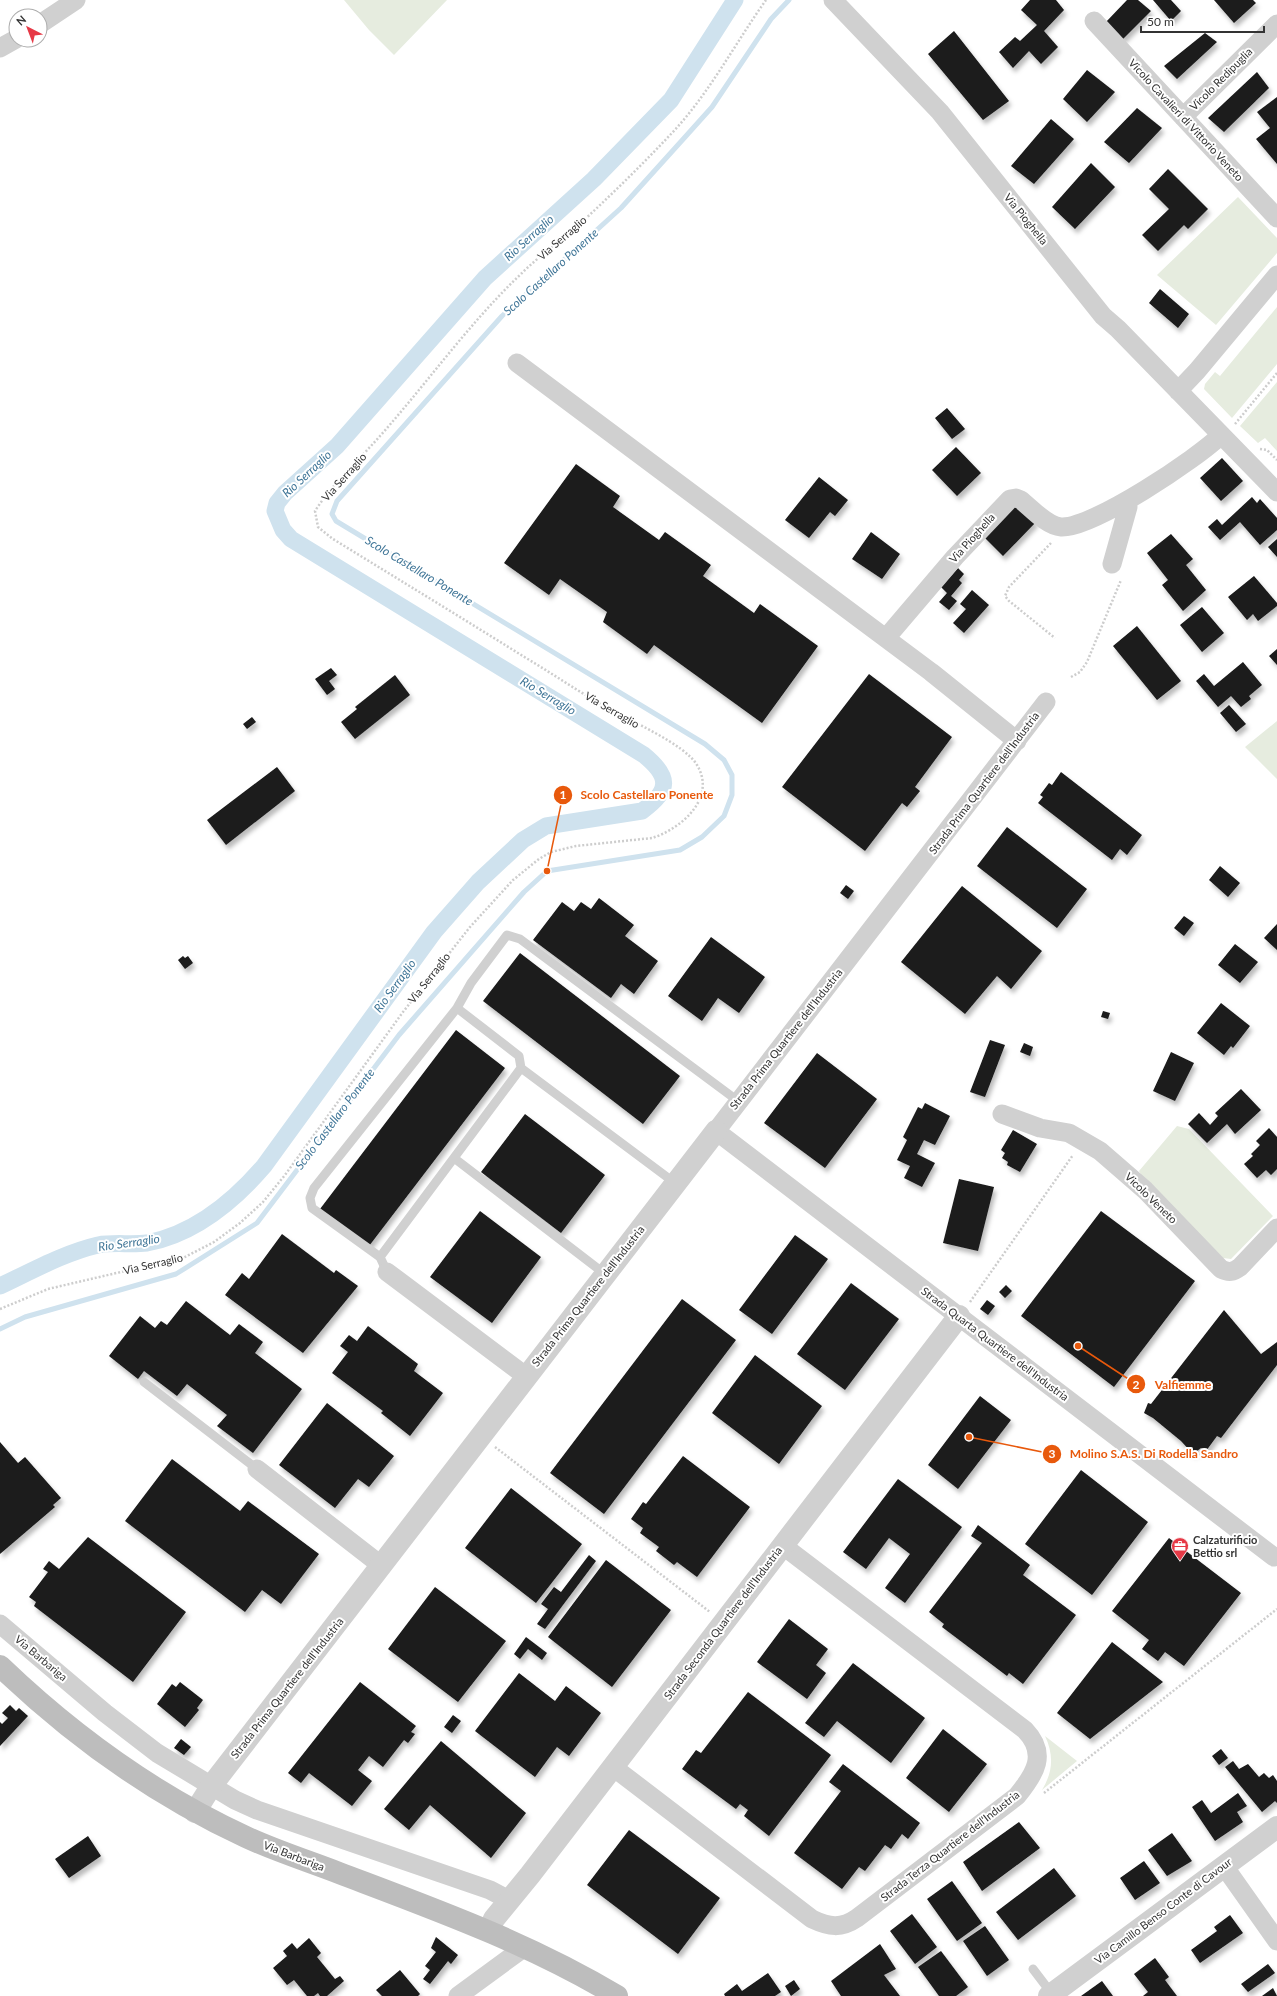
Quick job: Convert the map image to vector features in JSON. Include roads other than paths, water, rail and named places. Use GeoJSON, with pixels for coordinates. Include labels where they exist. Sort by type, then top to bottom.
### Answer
{"type":"FeatureCollection","features":[{"type":"Feature","properties":{"kind":"main road","name":"Via Barbariga"},"geometry":{"type":"LineString","coordinates":[[0,1666],[46,1708],[91,1744],[139,1779],[195,1812],[247,1838],[489,1930],[521,1945],[617,1996]]}},
{"type":"Feature","properties":{"kind":"street"},"geometry":{"type":"LineString","coordinates":[[48,19],[76,0]]}},
{"type":"Feature","properties":{"kind":"street","name":"Via Pioghella"},"geometry":{"type":"LineString","coordinates":[[833,0],[940,112],[1090,301],[1178,391],[1226,431],[1277,492]]}},
{"type":"Feature","properties":{"kind":"street","name":"Vicolo Cavalieri di Vittorio Veneto"},"geometry":{"type":"LineString","coordinates":[[1094,21],[1277,218]]}},
{"type":"Feature","properties":{"kind":"street","name":"Vicolo Redipuglia"},"geometry":{"type":"LineString","coordinates":[[1183,117],[1277,24]]}},
{"type":"Feature","properties":{"kind":"street"},"geometry":{"type":"LineString","coordinates":[[1178,391],[1197,371],[1277,275]]}},
{"type":"Feature","properties":{"kind":"street"},"geometry":{"type":"LineString","coordinates":[[517,363],[886,638],[1017,741]]}},
{"type":"Feature","properties":{"kind":"street"},"geometry":{"type":"LineString","coordinates":[[1117,570],[1128,507],[1127,502],[1156,483],[1226,431]]}},
{"type":"Feature","properties":{"kind":"street","name":"Via Pioghella"},"geometry":{"type":"LineString","coordinates":[[886,638],[955,557],[1010,499],[1016,498],[1021,500],[1049,522],[1059,527],[1075,524],[1127,502]]}},
{"type":"Feature","properties":{"kind":"street","name":"Strada Prima Quartiere dell'Industria"},"geometry":{"type":"LineString","coordinates":[[195,1812],[212,1785],[482,1437],[605,1274],[1046,702]]}},
{"type":"Feature","properties":{"kind":"street","name":"Vicolo Veneto"},"geometry":{"type":"LineString","coordinates":[[1002,1114],[1040,1128],[1069,1133],[1084,1140],[1100,1151],[1145,1190],[1226,1272],[1234,1271],[1240,1267],[1277,1228]]}},
{"type":"Feature","properties":{"kind":"street","name":"Strada Quarta Quartiere dell'Industria"},"geometry":{"type":"LineString","coordinates":[[716,1131],[959,1316],[1222,1510],[1249,1531],[1275,1555]]}},
{"type":"Feature","properties":{"kind":"street","name":"Strada Prima Quartiere dell'Industria"},"geometry":{"type":"LineString","coordinates":[[384,1264],[526,1377]]}},
{"type":"Feature","properties":{"kind":"street","name":"Strada Seconda Quartiere dell'Industria"},"geometry":{"type":"LineString","coordinates":[[489,1930],[494,1919],[613,1767],[959,1316]]}},
{"type":"Feature","properties":{"kind":"street"},"geometry":{"type":"LineString","coordinates":[[256,1469],[382,1566]]}},
{"type":"Feature","properties":{"kind":"street","name":"Strada Terza Quartiere dell'Industria"},"geometry":{"type":"LineString","coordinates":[[613,1767],[812,1919],[834,1926],[849,1923],[857,1918],[1017,1796],[1028,1782],[1034,1772],[1038,1757],[1034,1742],[1025,1730],[782,1545]]}},
{"type":"Feature","properties":{"kind":"street","name":"Via Barbariga"},"geometry":{"type":"LineString","coordinates":[[0,1624],[105,1713],[157,1753],[235,1800],[257,1810],[490,1890],[509,1900]]}},
{"type":"Feature","properties":{"kind":"street","name":"Via Camillo Benso Conte di Cavour"},"geometry":{"type":"LineString","coordinates":[[1050,1995],[1277,1826]]}},
{"type":"Feature","properties":{"kind":"street"},"geometry":{"type":"LineString","coordinates":[[1224,1866],[1277,1941]]}},
{"type":"Feature","properties":{"kind":"street"},"geometry":{"type":"LineString","coordinates":[[458,1996],[518,1952],[521,1945]]}},
{"type":"Feature","properties":{"kind":"lane"},"geometry":{"type":"LineString","coordinates":[[457,1008],[519,1056],[520,1068],[454,1158],[384,1264],[312,1208],[310,1198],[314,1188],[457,1008],[471,983],[506,935],[520,939],[738,1101]]}},
{"type":"Feature","properties":{"kind":"lane"},"geometry":{"type":"LineString","coordinates":[[520,1068],[675,1183]]}},
{"type":"Feature","properties":{"kind":"lane"},"geometry":{"type":"LineString","coordinates":[[454,1158],[605,1274]]}},
{"type":"Feature","properties":{"kind":"lane"},"geometry":{"type":"LineString","coordinates":[[144,1382],[256,1469]]}},
{"type":"Feature","properties":{"kind":"lane"},"geometry":{"type":"LineString","coordinates":[[1033,1969],[1050,1995]]}},
{"type":"Feature","properties":{"kind":"waterway","name":"Rio Serraglio"},"geometry":{"type":"LineString","coordinates":[[0,1286],[48,1263],[85,1248],[104,1244],[147,1243],[164,1239],[181,1232],[212,1215],[239,1192],[264,1166],[434,932],[478,882],[523,840],[546,826],[642,811],[658,797],[664,784],[663,777],[653,763],[644,755],[291,539],[283,530],[275,511],[277,503],[285,493],[337,446],[485,278],[594,179],[671,100],[735,0]]}},
{"type":"Feature","properties":{"kind":"waterway","name":"Scolo Castellaro Ponente"},"geometry":{"type":"LineString","coordinates":[[0,1329],[25,1317],[176,1274],[257,1223],[399,1035],[524,892],[547,871],[680,850],[702,837],[724,816],[732,795],[732,775],[724,760],[705,744],[336,521],[332,514],[337,501],[502,316],[621,208],[712,107],[771,19],[789,0]]}},
{"type":"Feature","properties":{"kind":"place","name":"Scolo Castellaro Ponente"},"geometry":{"type":"Point","coordinates":[547,871]}},
{"type":"Feature","properties":{"kind":"place","name":"Valfiemme"},"geometry":{"type":"Point","coordinates":[1078,1346]}},
{"type":"Feature","properties":{"kind":"place","name":"Molino S.A.S. Di Rodella Sandro"},"geometry":{"type":"Point","coordinates":[969,1437]}},
{"type":"Feature","properties":{"kind":"place","name":"Calzaturificio Bettio srl"},"geometry":{"type":"Point","coordinates":[1180,1561]}}]}
